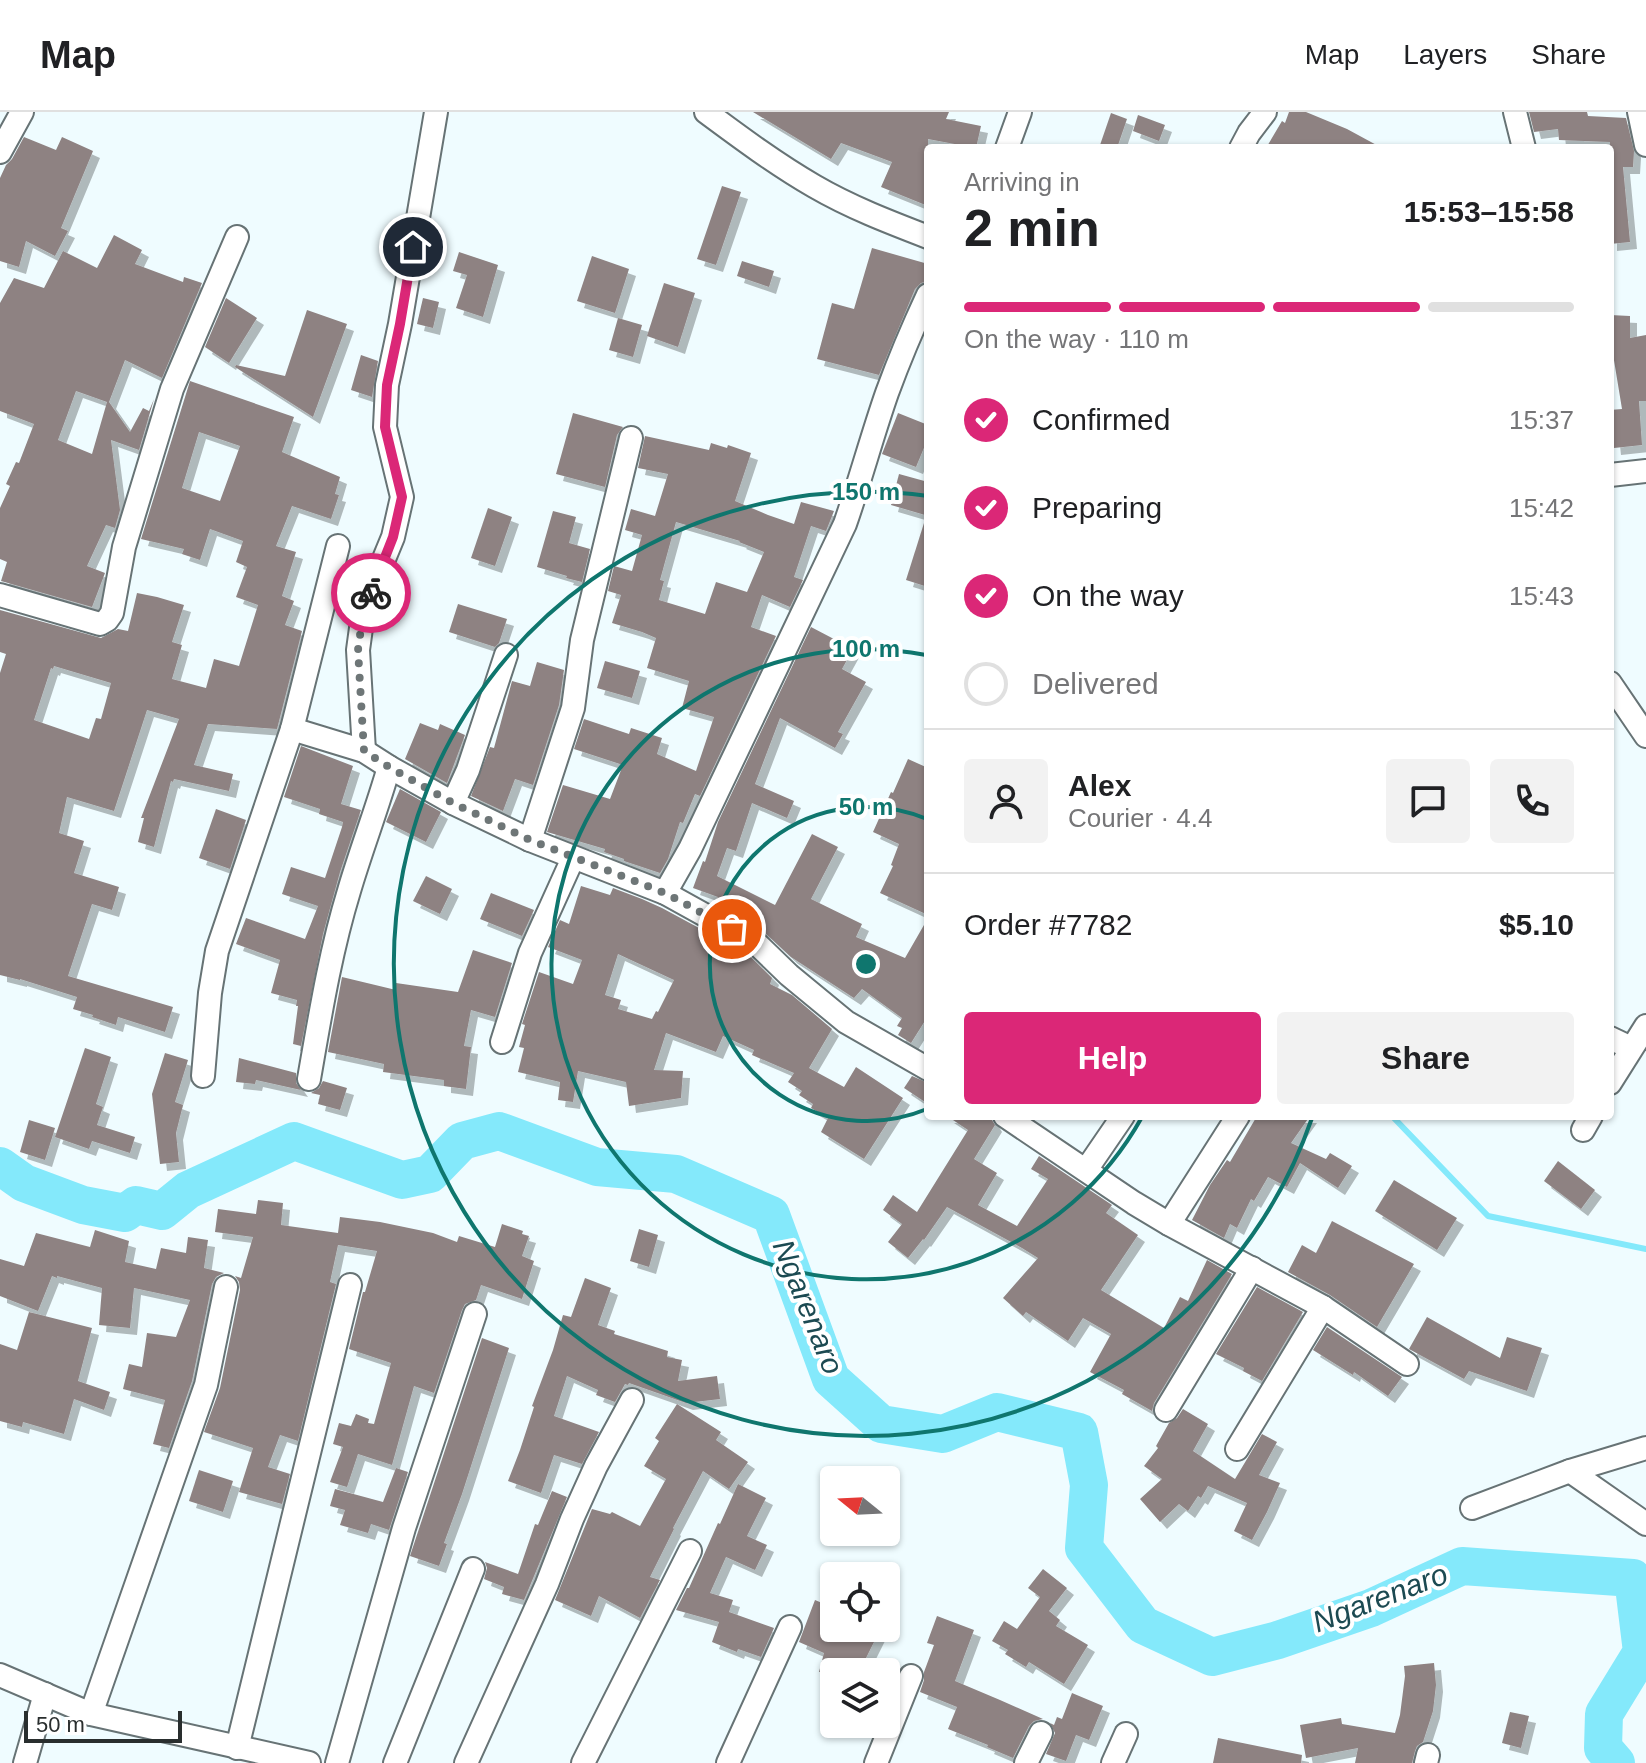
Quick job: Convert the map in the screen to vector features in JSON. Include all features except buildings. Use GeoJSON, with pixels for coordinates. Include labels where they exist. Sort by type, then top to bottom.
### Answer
{"type":"FeatureCollection","features":[{"type":"Feature","properties":{"kind":"street"},"geometry":{"type":"LineString","coordinates":[[0,152],[22,112]]}},
{"type":"Feature","properties":{"kind":"street"},"geometry":{"type":"LineString","coordinates":[[364,751],[358,650],[361,628],[372,588],[393,537],[402,497],[385,427],[387,385],[436,112]]}},
{"type":"Feature","properties":{"kind":"street"},"geometry":{"type":"LineString","coordinates":[[706,112],[770,159],[817,188],[877,218],[924,236]]}},
{"type":"Feature","properties":{"kind":"street"},"geometry":{"type":"LineString","coordinates":[[1008,144],[1020,112]]}},
{"type":"Feature","properties":{"kind":"street"},"geometry":{"type":"LineString","coordinates":[[1243,144],[1265,112]]}},
{"type":"Feature","properties":{"kind":"street"},"geometry":{"type":"LineString","coordinates":[[1515,112],[1523,144]]}},
{"type":"Feature","properties":{"kind":"street"},"geometry":{"type":"LineString","coordinates":[[1639,112],[1646,145]]}},
{"type":"Feature","properties":{"kind":"street"},"geometry":{"type":"LineString","coordinates":[[0,595],[100,624],[112,613],[124,547],[172,389],[237,237]]}},
{"type":"Feature","properties":{"kind":"street"},"geometry":{"type":"LineString","coordinates":[[665,893],[690,849],[845,524],[886,396],[924,304]]}},
{"type":"Feature","properties":{"kind":"street"},"geometry":{"type":"LineString","coordinates":[[530,840],[573,708],[582,640],[631,438]]}},
{"type":"Feature","properties":{"kind":"street"},"geometry":{"type":"LineString","coordinates":[[1614,475],[1646,471]]}},
{"type":"Feature","properties":{"kind":"street"},"geometry":{"type":"LineString","coordinates":[[203,1076],[217,951],[292,729],[338,546]]}},
{"type":"Feature","properties":{"kind":"street"},"geometry":{"type":"LineString","coordinates":[[453,803],[468,770],[506,655]]}},
{"type":"Feature","properties":{"kind":"street"},"geometry":{"type":"LineString","coordinates":[[1614,689],[1646,736]]}},
{"type":"Feature","properties":{"kind":"street"},"geometry":{"type":"LineString","coordinates":[[292,729],[364,751],[453,803],[530,840],[665,893],[757,944],[846,1022],[924,1067]]}},
{"type":"Feature","properties":{"kind":"street"},"geometry":{"type":"LineString","coordinates":[[309,1079],[330,960],[389,767]]}},
{"type":"Feature","properties":{"kind":"street"},"geometry":{"type":"LineString","coordinates":[[502,1042],[530,953],[573,858]]}},
{"type":"Feature","properties":{"kind":"street"},"geometry":{"type":"LineString","coordinates":[[1614,1076],[1646,1026]]}},
{"type":"Feature","properties":{"kind":"street"},"geometry":{"type":"LineString","coordinates":[[1614,1040],[1631,1048]]}},
{"type":"Feature","properties":{"kind":"street"},"geometry":{"type":"LineString","coordinates":[[1011,1120],[1134,1203],[1323,1307],[1407,1364]]}},
{"type":"Feature","properties":{"kind":"street"},"geometry":{"type":"LineString","coordinates":[[1086,1170],[1120,1120]]}},
{"type":"Feature","properties":{"kind":"street"},"geometry":{"type":"LineString","coordinates":[[1169,1224],[1235,1120]]}},
{"type":"Feature","properties":{"kind":"street"},"geometry":{"type":"LineString","coordinates":[[1166,1410],[1252,1268]]}},
{"type":"Feature","properties":{"kind":"street"},"geometry":{"type":"LineString","coordinates":[[237,1748],[350,1285]]}},
{"type":"Feature","properties":{"kind":"street"},"geometry":{"type":"LineString","coordinates":[[91,1714],[206,1385],[226,1287]]}},
{"type":"Feature","properties":{"kind":"street"},"geometry":{"type":"LineString","coordinates":[[1237,1449],[1323,1307]]}},
{"type":"Feature","properties":{"kind":"street"},"geometry":{"type":"LineString","coordinates":[[337,1763],[404,1528],[475,1314]]}},
{"type":"Feature","properties":{"kind":"street"},"geometry":{"type":"LineString","coordinates":[[466,1763],[547,1584],[590,1479],[632,1400]]}},
{"type":"Feature","properties":{"kind":"street"},"geometry":{"type":"LineString","coordinates":[[1472,1508],[1570,1471],[1646,1448]]}},
{"type":"Feature","properties":{"kind":"street"},"geometry":{"type":"LineString","coordinates":[[1570,1471],[1646,1524]]}},
{"type":"Feature","properties":{"kind":"street"},"geometry":{"type":"LineString","coordinates":[[583,1763],[690,1551]]}},
{"type":"Feature","properties":{"kind":"street"},"geometry":{"type":"LineString","coordinates":[[395,1763],[473,1569]]}},
{"type":"Feature","properties":{"kind":"street"},"geometry":{"type":"LineString","coordinates":[[728,1763],[790,1627]]}},
{"type":"Feature","properties":{"kind":"street"},"geometry":{"type":"LineString","coordinates":[[0,1675],[91,1714],[309,1763]]}},
{"type":"Feature","properties":{"kind":"street"},"geometry":{"type":"LineString","coordinates":[[876,1763],[911,1676]]}},
{"type":"Feature","properties":{"kind":"street"},"geometry":{"type":"LineString","coordinates":[[25,1763],[45,1694]]}},
{"type":"Feature","properties":{"kind":"street"},"geometry":{"type":"LineString","coordinates":[[1026,1763],[1041,1733]]}},
{"type":"Feature","properties":{"kind":"street"},"geometry":{"type":"LineString","coordinates":[[1113,1763],[1126,1734]]}},
{"type":"Feature","properties":{"kind":"waterway"},"geometry":{"type":"LineString","coordinates":[[1396,1120],[1488,1216],[1646,1249]]}},
{"type":"Feature","properties":{"kind":"waterway","name":"Ngarenaro"},"geometry":{"type":"LineString","coordinates":[[0,1166],[24,1183],[83,1205],[125,1213],[136,1205],[162,1211],[188,1190],[294,1141],[402,1180],[430,1174],[462,1141],[499,1131],[597,1167],[676,1174],[771,1215],[831,1379],[881,1424],[943,1434],[997,1412],[1079,1432],[1089,1485],[1084,1548],[1143,1625],[1212,1657],[1278,1640],[1371,1608],[1462,1566],[1633,1578],[1642,1652],[1604,1714],[1603,1748],[1616,1763]]}},
{"type":"Feature","properties":{"kind":"way so far"},"geometry":{"type":"LineString","coordinates":[[371,593],[358,650],[364,751],[453,803],[530,840],[665,893],[732,929]]}},
{"type":"Feature","properties":{"kind":"route"},"geometry":{"type":"LineString","coordinates":[[371,593],[393,537],[402,497],[385,427],[387,385],[413,247]]}}]}
